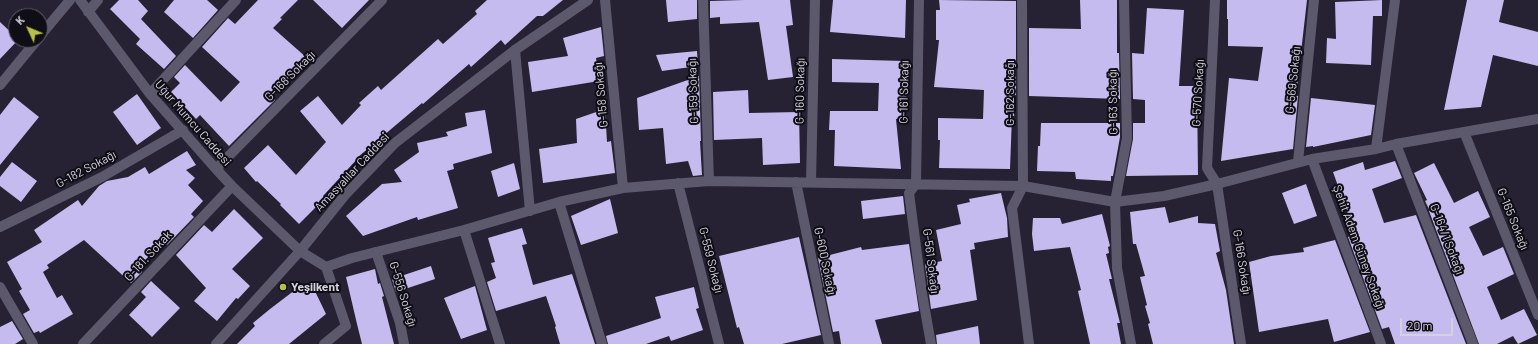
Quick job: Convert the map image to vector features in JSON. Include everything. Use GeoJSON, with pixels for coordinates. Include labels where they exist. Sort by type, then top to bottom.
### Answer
{"type":"FeatureCollection","features":[{"type":"Feature","properties":{"kind":"street"},"geometry":{"type":"LineString","coordinates":[[48,26],[70,0]]}},
{"type":"Feature","properties":{"kind":"street","name":"Uğur Mumcu Caddesi"},"geometry":{"type":"LineString","coordinates":[[80,0],[150,94],[216,169],[300,251],[326,267]]}},
{"type":"Feature","properties":{"kind":"street"},"geometry":{"type":"LineString","coordinates":[[88,12],[98,0]]}},
{"type":"Feature","properties":{"kind":"street"},"geometry":{"type":"LineString","coordinates":[[150,94],[236,0]]}},
{"type":"Feature","properties":{"kind":"street","name":"G-168 Sokağı"},"geometry":{"type":"LineString","coordinates":[[216,169],[382,0]]}},
{"type":"Feature","properties":{"kind":"street","name":"Amasyalılar Caddesi"},"geometry":{"type":"LineString","coordinates":[[216,344],[300,251],[345,195],[395,143],[516,50],[588,0]]}},
{"type":"Feature","properties":{"kind":"street","name":"G-158 Sokağı"},"geometry":{"type":"LineString","coordinates":[[605,0],[623,188]]}},
{"type":"Feature","properties":{"kind":"street","name":"G-159 Sokağı"},"geometry":{"type":"LineString","coordinates":[[703,0],[709,181]]}},
{"type":"Feature","properties":{"kind":"street","name":"G-160 Sokağı"},"geometry":{"type":"LineString","coordinates":[[811,182],[815,0]]}},
{"type":"Feature","properties":{"kind":"street","name":"G-161 Sokağı"},"geometry":{"type":"LineString","coordinates":[[916,184],[918,0]]}},
{"type":"Feature","properties":{"kind":"street","name":"G-162 Sokağı"},"geometry":{"type":"LineString","coordinates":[[1022,0],[1023,186]]}},
{"type":"Feature","properties":{"kind":"street","name":"G-163 Sokağı"},"geometry":{"type":"LineString","coordinates":[[1124,0],[1127,138],[1115,202],[1118,268],[1131,344]]}},
{"type":"Feature","properties":{"kind":"street","name":"G-570 Sokağı"},"geometry":{"type":"LineString","coordinates":[[1216,0],[1208,168],[1217,184]]}},
{"type":"Feature","properties":{"kind":"street","name":"G-569 Sokağı"},"geometry":{"type":"LineString","coordinates":[[1298,162],[1314,0]]}},
{"type":"Feature","properties":{"kind":"street"},"geometry":{"type":"LineString","coordinates":[[1376,149],[1396,0]]}},
{"type":"Feature","properties":{"kind":"street"},"geometry":{"type":"LineString","coordinates":[[0,85],[30,48]]}},
{"type":"Feature","properties":{"kind":"street"},"geometry":{"type":"LineString","coordinates":[[516,50],[530,211]]}},
{"type":"Feature","properties":{"kind":"street"},"geometry":{"type":"LineString","coordinates":[[324,344],[346,326],[326,267],[352,258],[464,230],[559,202],[623,188],[709,181],[1023,186],[1115,202],[1164,196],[1217,184],[1312,159],[1376,149],[1396,144],[1538,119]]}},
{"type":"Feature","properties":{"kind":"street","name":"G-182 Sokağı"},"geometry":{"type":"LineString","coordinates":[[0,227],[102,177],[183,130]]}},
{"type":"Feature","properties":{"kind":"street","name":"G-165 Sokağı"},"geometry":{"type":"LineString","coordinates":[[1464,132],[1538,315]]}},
{"type":"Feature","properties":{"kind":"street","name":"G-164/1 Sokağı"},"geometry":{"type":"LineString","coordinates":[[1396,144],[1473,344]]}},
{"type":"Feature","properties":{"kind":"street","name":"Şehit Adem Güney Sokağı"},"geometry":{"type":"LineString","coordinates":[[1312,159],[1381,344]]}},
{"type":"Feature","properties":{"kind":"street","name":"G-600 Sokağı"},"geometry":{"type":"LineString","coordinates":[[796,182],[829,344]]}},
{"type":"Feature","properties":{"kind":"street","name":"G-559 Sokağı"},"geometry":{"type":"LineString","coordinates":[[678,183],[719,344]]}},
{"type":"Feature","properties":{"kind":"street","name":"G-561 Sokağı"},"geometry":{"type":"LineString","coordinates":[[916,184],[909,193],[922,293],[931,344]]}},
{"type":"Feature","properties":{"kind":"street","name":"G-166 Sokağı"},"geometry":{"type":"LineString","coordinates":[[1217,184],[1241,344]]}},
{"type":"Feature","properties":{"kind":"street","name":"G-181. Sokak"},"geometry":{"type":"LineString","coordinates":[[82,344],[232,186]]}},
{"type":"Feature","properties":{"kind":"street"},"geometry":{"type":"LineString","coordinates":[[1023,186],[1012,208],[1029,344]]}},
{"type":"Feature","properties":{"kind":"street"},"geometry":{"type":"LineString","coordinates":[[559,202],[602,344]]}},
{"type":"Feature","properties":{"kind":"street"},"geometry":{"type":"LineString","coordinates":[[464,230],[500,344]]}},
{"type":"Feature","properties":{"kind":"street","name":"G-556 Sokağı"},"geometry":{"type":"LineString","coordinates":[[376,252],[400,323],[404,344]]}},
{"type":"Feature","properties":{"kind":"street"},"geometry":{"type":"LineString","coordinates":[[0,287],[32,344]]}},
{"type":"Feature","properties":{"kind":"building"},"geometry":{"type":"Polygon","coordinates":[[[119,0],[138,0],[148,11],[141,19],[176,56],[164,69],[136,44],[140,39],[110,9],[119,0]]]}},
{"type":"Feature","properties":{"kind":"building"},"geometry":{"type":"Polygon","coordinates":[[[174,0],[207,0],[218,10],[193,38],[164,12],[174,0]]]}},
{"type":"Feature","properties":{"kind":"building"},"geometry":{"type":"Polygon","coordinates":[[[258,0],[298,0],[280,18],[282,19],[273,28],[307,58],[272,97],[275,100],[229,146],[200,115],[196,119],[171,92],[180,83],[174,77],[185,65],[221,102],[240,82],[202,47],[228,18],[235,24],[258,0]]]}},
{"type":"Feature","properties":{"kind":"building"},"geometry":{"type":"Polygon","coordinates":[[[313,0],[369,0],[342,28],[313,0]]]}},
{"type":"Feature","properties":{"kind":"building"},"geometry":{"type":"Polygon","coordinates":[[[487,0],[563,0],[543,16],[537,16],[505,45],[501,40],[471,67],[469,64],[358,157],[323,196],[325,198],[299,224],[280,205],[281,204],[257,181],[256,182],[244,168],[268,145],[296,175],[326,142],[300,111],[318,96],[342,125],[361,105],[359,103],[378,86],[381,90],[438,39],[443,44],[477,14],[475,11],[487,0]]]}},
{"type":"Feature","properties":{"kind":"building"},"geometry":{"type":"Polygon","coordinates":[[[666,0],[697,0],[697,19],[668,22],[666,0]]]}},
{"type":"Feature","properties":{"kind":"building"},"geometry":{"type":"Polygon","coordinates":[[[790,0],[793,25],[786,26],[793,77],[768,80],[759,22],[720,24],[720,17],[710,18],[710,1],[790,0]]]}},
{"type":"Feature","properties":{"kind":"building"},"geometry":{"type":"Polygon","coordinates":[[[833,0],[906,0],[905,38],[830,32],[833,0]]]}},
{"type":"Feature","properties":{"kind":"building"},"geometry":{"type":"Polygon","coordinates":[[[939,0],[1016,1],[1016,95],[1014,95],[1014,116],[1012,116],[1010,169],[939,168],[940,140],[938,140],[938,118],[983,119],[984,90],[934,87],[939,40],[936,40],[936,10],[940,10],[939,0]]]}},
{"type":"Feature","properties":{"kind":"building"},"geometry":{"type":"Polygon","coordinates":[[[1080,0],[1117,0],[1117,53],[1119,53],[1120,99],[1029,96],[1029,28],[1081,29],[1080,0]]]}},
{"type":"Feature","properties":{"kind":"building"},"geometry":{"type":"Polygon","coordinates":[[[1227,0],[1307,0],[1296,96],[1298,96],[1293,149],[1221,161],[1229,78],[1258,81],[1263,47],[1228,46],[1227,0]]]}},
{"type":"Feature","properties":{"kind":"building"},"geometry":{"type":"Polygon","coordinates":[[[1382,0],[1382,16],[1373,16],[1371,65],[1326,63],[1327,38],[1336,39],[1335,2],[1382,0]]]}},
{"type":"Feature","properties":{"kind":"building"},"geometry":{"type":"Polygon","coordinates":[[[1467,0],[1504,0],[1499,22],[1538,32],[1538,66],[1493,55],[1481,107],[1444,110],[1467,0]]]}},
{"type":"Feature","properties":{"kind":"building"},"geometry":{"type":"Polygon","coordinates":[[[1147,8],[1184,10],[1179,86],[1197,86],[1198,175],[1126,176],[1133,139],[1133,123],[1145,123],[1145,100],[1133,99],[1132,53],[1144,54],[1147,8]]]}},
{"type":"Feature","properties":{"kind":"building"},"geometry":{"type":"Polygon","coordinates":[[[0,22],[8,30],[8,48],[10,48],[0,59],[0,22]]]}},
{"type":"Feature","properties":{"kind":"building"},"geometry":{"type":"Polygon","coordinates":[[[601,27],[604,56],[596,58],[599,81],[532,92],[528,62],[568,56],[563,38],[601,27]]]}},
{"type":"Feature","properties":{"kind":"building"},"geometry":{"type":"Polygon","coordinates":[[[697,51],[698,66],[662,71],[656,55],[697,51]]]}},
{"type":"Feature","properties":{"kind":"building"},"geometry":{"type":"Polygon","coordinates":[[[832,59],[904,61],[904,85],[907,85],[905,118],[896,119],[901,169],[834,166],[835,130],[829,130],[830,111],[878,111],[879,83],[832,82],[832,59]]]}},
{"type":"Feature","properties":{"kind":"building"},"geometry":{"type":"Polygon","coordinates":[[[699,76],[702,175],[693,176],[688,161],[666,164],[663,128],[639,130],[637,98],[699,76]]]}},
{"type":"Feature","properties":{"kind":"building"},"geometry":{"type":"Polygon","coordinates":[[[748,90],[749,113],[799,112],[800,163],[763,165],[762,138],[714,140],[713,92],[748,90]]]}},
{"type":"Feature","properties":{"kind":"building"},"geometry":{"type":"Polygon","coordinates":[[[137,94],[161,128],[137,145],[113,112],[137,94]]]}},
{"type":"Feature","properties":{"kind":"building"},"geometry":{"type":"Polygon","coordinates":[[[14,97],[39,117],[0,165],[0,115],[14,97]]]}},
{"type":"Feature","properties":{"kind":"building"},"geometry":{"type":"Polygon","coordinates":[[[1311,98],[1375,105],[1371,135],[1313,147],[1306,147],[1311,98]]]}},
{"type":"Feature","properties":{"kind":"building"},"geometry":{"type":"Polygon","coordinates":[[[605,109],[607,142],[611,141],[615,173],[543,183],[539,149],[577,143],[576,119],[605,109]]]}},
{"type":"Feature","properties":{"kind":"building"},"geometry":{"type":"Polygon","coordinates":[[[485,110],[492,153],[453,164],[454,169],[447,171],[458,208],[418,220],[417,217],[363,236],[346,216],[382,184],[402,182],[394,170],[419,152],[417,143],[448,136],[446,132],[467,126],[465,113],[485,110]]]}},
{"type":"Feature","properties":{"kind":"building"},"geometry":{"type":"Polygon","coordinates":[[[1041,123],[1120,123],[1120,137],[1111,181],[1076,179],[1075,172],[1037,171],[1041,123]]]}},
{"type":"Feature","properties":{"kind":"building"},"geometry":{"type":"Polygon","coordinates":[[[187,151],[196,165],[186,170],[195,178],[188,185],[203,201],[191,214],[194,217],[167,245],[163,242],[159,245],[138,268],[142,272],[131,283],[84,240],[47,265],[49,268],[43,272],[57,298],[62,295],[73,314],[40,333],[39,331],[34,333],[23,314],[30,310],[19,291],[22,289],[7,262],[42,242],[34,230],[78,200],[82,206],[99,186],[107,181],[128,177],[145,167],[149,174],[187,151]]]}},
{"type":"Feature","properties":{"kind":"building"},"geometry":{"type":"Polygon","coordinates":[[[1395,161],[1402,178],[1372,189],[1384,223],[1416,215],[1466,344],[1395,344],[1389,327],[1382,329],[1348,237],[1352,235],[1350,229],[1353,228],[1333,172],[1363,162],[1365,170],[1395,161]]]}},
{"type":"Feature","properties":{"kind":"building"},"geometry":{"type":"Polygon","coordinates":[[[12,162],[37,181],[21,202],[0,186],[0,177],[12,162]]]}},
{"type":"Feature","properties":{"kind":"building"},"geometry":{"type":"Polygon","coordinates":[[[514,163],[520,189],[498,197],[491,171],[514,163]]]}},
{"type":"Feature","properties":{"kind":"building"},"geometry":{"type":"Polygon","coordinates":[[[1434,163],[1454,203],[1478,191],[1490,217],[1469,227],[1483,256],[1503,247],[1514,274],[1487,287],[1501,320],[1524,309],[1537,335],[1518,344],[1513,336],[1497,344],[1479,344],[1425,201],[1427,200],[1414,173],[1434,163]]]}},
{"type":"Feature","properties":{"kind":"building"},"geometry":{"type":"Polygon","coordinates":[[[1306,184],[1317,216],[1294,224],[1282,193],[1306,184]]]}},
{"type":"Feature","properties":{"kind":"building"},"geometry":{"type":"Polygon","coordinates":[[[1001,193],[1007,218],[1008,237],[974,243],[975,249],[970,250],[977,300],[931,309],[925,264],[942,261],[936,230],[961,224],[957,205],[970,202],[969,199],[1001,193]]]}},
{"type":"Feature","properties":{"kind":"building"},"geometry":{"type":"Polygon","coordinates":[[[903,196],[905,214],[863,219],[861,201],[903,196]]]}},
{"type":"Feature","properties":{"kind":"building"},"geometry":{"type":"Polygon","coordinates":[[[610,199],[618,233],[581,245],[571,216],[610,199]]]}},
{"type":"Feature","properties":{"kind":"building"},"geometry":{"type":"Polygon","coordinates":[[[1165,207],[1169,223],[1198,216],[1198,223],[1215,224],[1220,251],[1216,253],[1226,290],[1234,344],[1153,344],[1148,324],[1150,323],[1145,306],[1147,305],[1140,277],[1145,276],[1136,244],[1133,244],[1130,212],[1165,207]]]}},
{"type":"Feature","properties":{"kind":"building"},"geometry":{"type":"Polygon","coordinates":[[[234,209],[263,238],[232,269],[250,286],[238,299],[236,298],[217,321],[194,301],[206,288],[176,255],[204,225],[212,232],[234,209]]]}},
{"type":"Feature","properties":{"kind":"building"},"geometry":{"type":"Polygon","coordinates":[[[1102,214],[1110,246],[1108,247],[1109,253],[1106,254],[1112,279],[1109,279],[1120,323],[1117,323],[1121,344],[1090,344],[1078,291],[1081,290],[1070,247],[1034,251],[1032,234],[1033,218],[1060,218],[1062,224],[1102,214]]]}},
{"type":"Feature","properties":{"kind":"building"},"geometry":{"type":"Polygon","coordinates":[[[522,228],[527,244],[522,245],[533,285],[572,274],[595,344],[560,344],[546,296],[496,311],[487,282],[496,278],[491,263],[495,262],[488,238],[522,228]]]}},
{"type":"Feature","properties":{"kind":"building"},"geometry":{"type":"Polygon","coordinates":[[[799,237],[821,335],[782,344],[744,344],[739,327],[737,328],[719,256],[799,237]]]}},
{"type":"Feature","properties":{"kind":"building"},"geometry":{"type":"Polygon","coordinates":[[[1335,240],[1370,332],[1334,342],[1328,319],[1259,332],[1249,262],[1271,256],[1304,252],[1303,248],[1335,240]]]}},
{"type":"Feature","properties":{"kind":"building"},"geometry":{"type":"Polygon","coordinates":[[[909,244],[919,311],[875,320],[882,344],[841,344],[839,331],[833,332],[818,258],[861,247],[862,250],[909,244]]]}},
{"type":"Feature","properties":{"kind":"building"},"geometry":{"type":"Polygon","coordinates":[[[431,266],[435,279],[396,292],[392,279],[431,266]]]}},
{"type":"Feature","properties":{"kind":"building"},"geometry":{"type":"Polygon","coordinates":[[[375,269],[378,284],[380,283],[384,296],[382,297],[394,344],[362,344],[346,277],[375,269]]]}},
{"type":"Feature","properties":{"kind":"building"},"geometry":{"type":"Polygon","coordinates":[[[151,281],[180,308],[152,337],[129,315],[146,297],[141,292],[151,281]]]}},
{"type":"Feature","properties":{"kind":"building"},"geometry":{"type":"Polygon","coordinates":[[[312,285],[326,314],[289,344],[237,344],[255,326],[253,323],[270,309],[295,290],[312,285]]]}},
{"type":"Feature","properties":{"kind":"building"},"geometry":{"type":"Polygon","coordinates":[[[475,286],[487,330],[461,339],[444,298],[475,286]]]}},
{"type":"Feature","properties":{"kind":"building"},"geometry":{"type":"Polygon","coordinates":[[[694,287],[699,308],[696,309],[703,330],[671,341],[669,336],[646,344],[608,344],[606,336],[661,318],[655,297],[694,287]]]}},
{"type":"Feature","properties":{"kind":"building"},"geometry":{"type":"Polygon","coordinates":[[[12,321],[23,339],[15,344],[0,344],[0,327],[12,321]]]}},
{"type":"Feature","properties":{"kind":"building"},"geometry":{"type":"Polygon","coordinates":[[[978,326],[980,344],[937,344],[936,335],[978,326]]]}},
{"type":"Feature","properties":{"kind":"place","name":"Yeşilkent"},"geometry":{"type":"Point","coordinates":[283,287]}}]}
